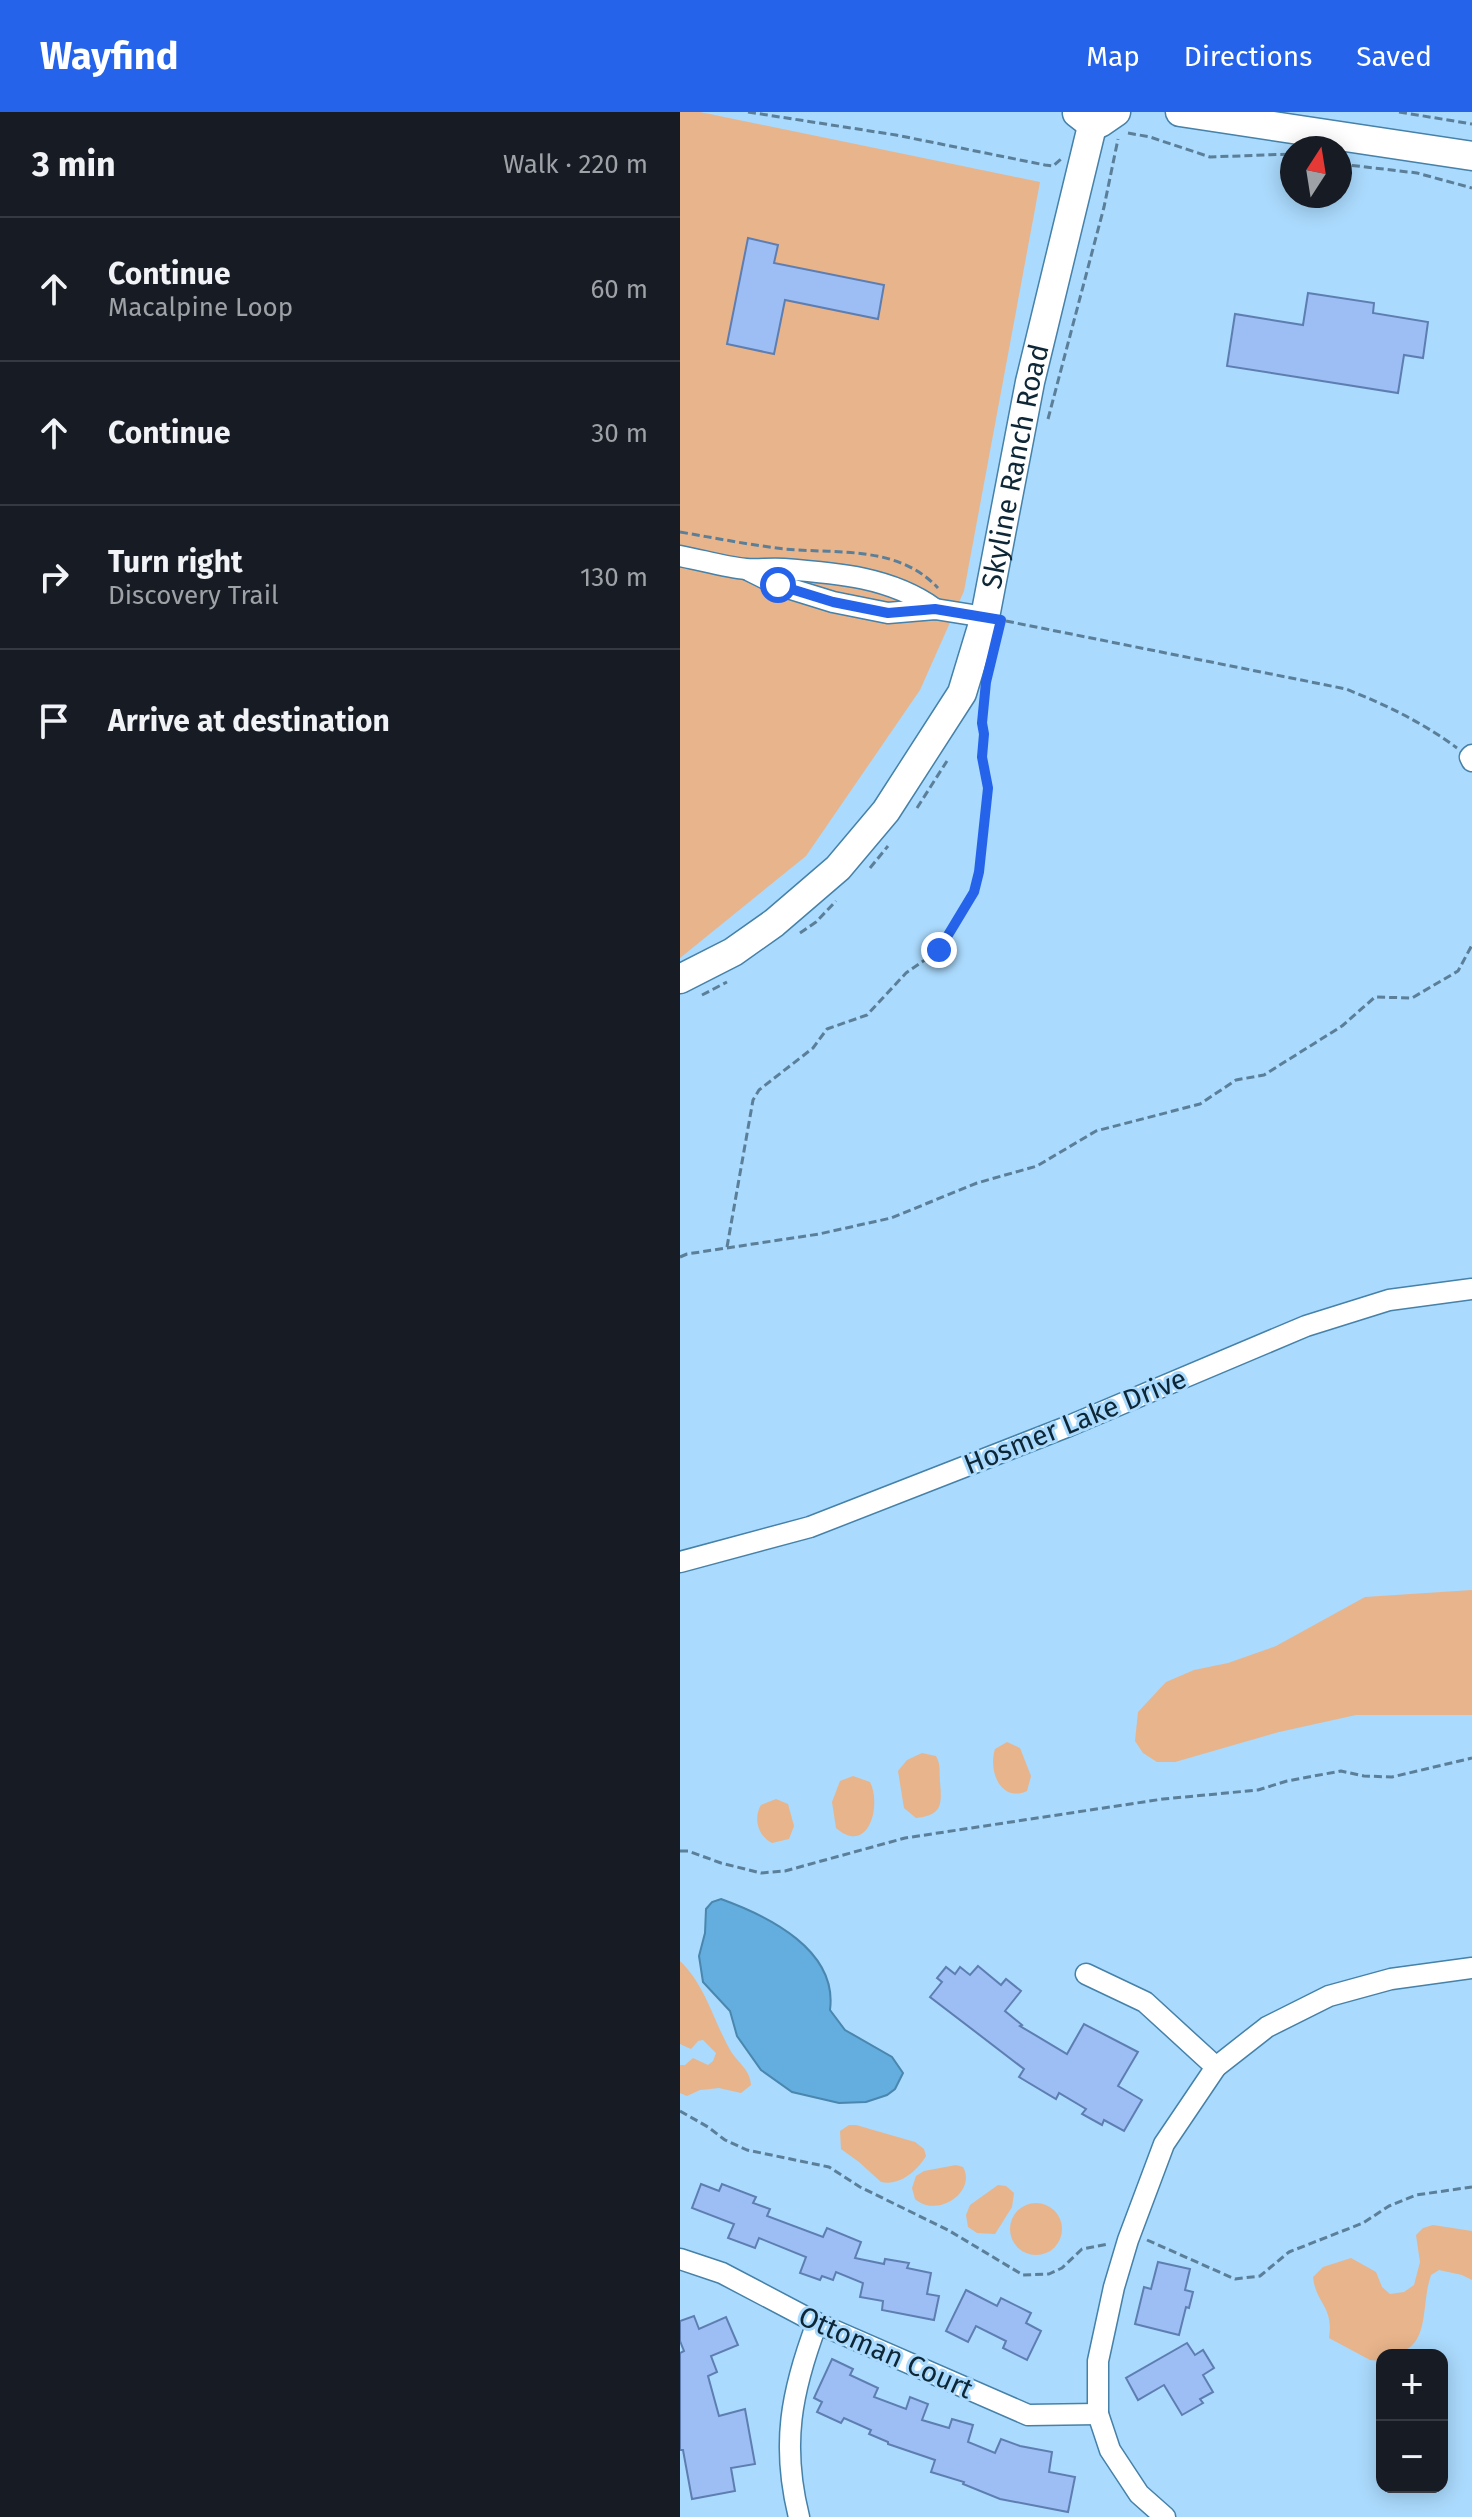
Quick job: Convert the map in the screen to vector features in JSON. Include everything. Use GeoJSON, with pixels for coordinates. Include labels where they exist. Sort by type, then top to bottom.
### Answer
{"type":"FeatureCollection","features":[{"type":"Feature","properties":{"kind":"street"},"geometry":{"type":"LineString","coordinates":[[1180,112],[1472,156]]}},
{"type":"Feature","properties":{"kind":"street","name":"Skyline Ranch Road"},"geometry":{"type":"LineString","coordinates":[[680,979],[733,952],[764,931],[838,868],[886,811],[962,693],[985,617],[1030,382],[1101,120]]}},
{"type":"Feature","properties":{"kind":"street"},"geometry":{"type":"LineString","coordinates":[[680,556],[747,569],[849,575],[896,587],[919,597],[935,609]]}},
{"type":"Feature","properties":{"kind":"street"},"geometry":{"type":"LineString","coordinates":[[747,569],[778,585],[833,602],[888,613],[935,609],[985,617]]}},
{"type":"Feature","properties":{"kind":"street","name":"Hosmer Lake Drive"},"geometry":{"type":"LineString","coordinates":[[680,1562],[810,1527],[1069,1426],[1306,1326],[1389,1300],[1472,1289]]}},
{"type":"Feature","properties":{"kind":"street"},"geometry":{"type":"LineString","coordinates":[[1165,2517],[1139,2494],[1110,2450],[1098,2414],[1098,2361],[1114,2287],[1164,2144],[1216,2067],[1267,2027],[1329,1996],[1391,1979],[1472,1968]]}},
{"type":"Feature","properties":{"kind":"street"},"geometry":{"type":"LineString","coordinates":[[1086,1974],[1145,2002],[1216,2067]]}},
{"type":"Feature","properties":{"kind":"street","name":"Ottoman Court"},"geometry":{"type":"LineString","coordinates":[[680,2259],[722,2273],[817,2323],[1028,2415],[1098,2414]]}},
{"type":"Feature","properties":{"kind":"street"},"geometry":{"type":"LineString","coordinates":[[799,2517],[788,2440],[799,2370],[817,2323]]}},
{"type":"Feature","properties":{"kind":"path"},"geometry":{"type":"LineString","coordinates":[[748,112],[896,135],[1045,165],[1053,166],[1061,158]]}},
{"type":"Feature","properties":{"kind":"path"},"geometry":{"type":"LineString","coordinates":[[1399,112],[1472,124]]}},
{"type":"Feature","properties":{"kind":"path"},"geometry":{"type":"LineString","coordinates":[[1048,417],[1104,207],[1101,120],[1210,157],[1280,154]]}},
{"type":"Feature","properties":{"kind":"path"},"geometry":{"type":"LineString","coordinates":[[1352,165],[1417,173],[1472,188]]}},
{"type":"Feature","properties":{"kind":"path"},"geometry":{"type":"LineString","coordinates":[[985,617],[1346,689],[1430,728],[1471,758]]}},
{"type":"Feature","properties":{"kind":"path"},"geometry":{"type":"LineString","coordinates":[[727,1247],[753,1100],[759,1090],[813,1048],[827,1029],[867,1015],[906,973],[939,950],[974,892],[984,839],[988,788],[982,757],[985,692]]}},
{"type":"Feature","properties":{"kind":"path"},"geometry":{"type":"LineString","coordinates":[[680,1257],[819,1234],[891,1218],[977,1183],[1037,1166],[1096,1131],[1200,1104],[1236,1080],[1264,1075],[1342,1026],[1375,997],[1412,998],[1458,971],[1472,945]]}},
{"type":"Feature","properties":{"kind":"path"},"geometry":{"type":"LineString","coordinates":[[680,1851],[761,1873],[785,1871],[905,1838],[1163,1799],[1258,1790],[1341,1771],[1392,1777],[1472,1758]]}},
{"type":"Feature","properties":{"kind":"path"},"geometry":{"type":"LineString","coordinates":[[680,2111],[725,2140],[747,2150],[829,2167],[860,2187],[948,2230],[1023,2275],[1049,2274],[1062,2268],[1082,2249],[1139,2237],[1235,2279],[1260,2276],[1289,2252],[1363,2223],[1389,2206],[1416,2195],[1472,2187]]}},
{"type":"Feature","properties":{"kind":"shaded area"},"geometry":{"type":"Polygon","coordinates":[[[680,112],[700,112],[1040,182],[964,591],[920,690],[806,856],[680,958],[680,112]]]}},
{"type":"Feature","properties":{"kind":"shaded area"},"geometry":{"type":"Polygon","coordinates":[[[1472,1590],[1472,1715],[1356,1715],[1279,1732],[1175,1762],[1157,1762],[1143,1753],[1135,1741],[1138,1712],[1166,1682],[1194,1670],[1228,1663],[1276,1646],[1365,1597],[1472,1590]]]}},
{"type":"Feature","properties":{"kind":"shaded area"},"geometry":{"type":"Polygon","coordinates":[[[1007,1742],[1020,1748],[1031,1776],[1027,1791],[1018,1794],[1003,1789],[993,1766],[995,1749],[1007,1742]]]}},
{"type":"Feature","properties":{"kind":"shaded area"},"geometry":{"type":"Polygon","coordinates":[[[922,1753],[938,1759],[941,1797],[936,1811],[916,1818],[904,1808],[898,1771],[907,1760],[922,1753]]]}},
{"type":"Feature","properties":{"kind":"shaded area"},"geometry":{"type":"Polygon","coordinates":[[[853,1776],[870,1782],[874,1803],[870,1824],[856,1836],[847,1835],[836,1828],[832,1802],[840,1781],[853,1776]]]}},
{"type":"Feature","properties":{"kind":"shaded area"},"geometry":{"type":"Polygon","coordinates":[[[776,1799],[788,1804],[794,1826],[789,1839],[772,1843],[760,1831],[757,1815],[761,1805],[776,1799]]]}},
{"type":"Feature","properties":{"kind":"shaded area"},"geometry":{"type":"Polygon","coordinates":[[[680,1961],[696,1981],[729,2048],[748,2074],[751,2085],[741,2093],[719,2088],[700,2090],[687,2096],[680,2093],[680,2065],[693,2058],[708,2065],[716,2053],[703,2040],[691,2049],[680,2044],[680,1961]]]}},
{"type":"Feature","properties":{"kind":"shaded area"},"geometry":{"type":"Polygon","coordinates":[[[849,2125],[915,2142],[924,2149],[926,2156],[907,2176],[895,2182],[881,2182],[841,2149],[840,2131],[849,2125]]]}},
{"type":"Feature","properties":{"kind":"shaded area"},"geometry":{"type":"Polygon","coordinates":[[[956,2165],[963,2167],[966,2176],[965,2185],[953,2200],[934,2206],[915,2199],[912,2188],[916,2176],[924,2171],[956,2165]]]}},
{"type":"Feature","properties":{"kind":"shaded area"},"geometry":{"type":"Polygon","coordinates":[[[998,2185],[1006,2186],[1014,2193],[1012,2207],[995,2234],[977,2233],[968,2227],[966,2215],[970,2205],[998,2185]]]}},
{"type":"Feature","properties":{"kind":"shaded area"},"geometry":{"type":"Polygon","coordinates":[[[1036,2203],[1054,2211],[1062,2229],[1054,2247],[1036,2255],[1018,2247],[1010,2229],[1018,2211],[1036,2203]]]}},
{"type":"Feature","properties":{"kind":"shaded area"},"geometry":{"type":"Polygon","coordinates":[[[1433,2225],[1472,2231],[1472,2280],[1439,2270],[1431,2275],[1422,2328],[1417,2339],[1406,2349],[1376,2349],[1376,2360],[1370,2360],[1329,2338],[1329,2319],[1313,2277],[1323,2267],[1351,2258],[1376,2272],[1382,2287],[1390,2294],[1404,2292],[1414,2285],[1420,2262],[1416,2235],[1423,2228],[1433,2225]]]}},
{"type":"Feature","properties":{"kind":"water"},"geometry":{"type":"Polygon","coordinates":[[[721,1899],[778,1926],[811,1953],[823,1970],[830,1989],[830,2010],[845,2030],[892,2057],[903,2073],[895,2089],[866,2102],[839,2103],[792,2092],[761,2070],[737,2036],[730,2011],[703,1982],[699,1956],[705,1933],[706,1909],[712,1902],[721,1899]]]}},
{"type":"Feature","properties":{"kind":"building"},"geometry":{"type":"Polygon","coordinates":[[[748,238],[778,245],[774,263],[884,285],[878,319],[785,300],[774,354],[727,344],[748,238]]]}},
{"type":"Feature","properties":{"kind":"building"},"geometry":{"type":"Polygon","coordinates":[[[1308,293],[1374,303],[1373,313],[1428,322],[1423,358],[1404,355],[1398,393],[1227,366],[1235,314],[1303,325],[1308,293]]]}},
{"type":"Feature","properties":{"kind":"building"},"geometry":{"type":"Polygon","coordinates":[[[978,1966],[1001,1985],[1006,1979],[1021,1991],[1005,2011],[1020,2026],[1067,2054],[1084,2024],[1138,2052],[1118,2086],[1142,2100],[1124,2131],[1104,2120],[1102,2125],[1082,2114],[1086,2109],[1059,2093],[1056,2099],[1019,2077],[1024,2069],[930,1997],[942,1982],[937,1978],[946,1967],[955,1974],[960,1967],[970,1975],[978,1966]]]}},
{"type":"Feature","properties":{"kind":"building"},"geometry":{"type":"Polygon","coordinates":[[[701,2184],[719,2191],[722,2184],[756,2197],[753,2203],[770,2209],[767,2216],[823,2237],[827,2228],[861,2242],[855,2258],[884,2264],[885,2259],[909,2263],[907,2268],[931,2273],[927,2294],[939,2296],[934,2320],[882,2310],[883,2301],[860,2297],[863,2283],[836,2272],[833,2280],[822,2276],[820,2280],[800,2273],[806,2257],[759,2238],[755,2248],[728,2238],[734,2224],[692,2208],[701,2184]]]}},
{"type":"Feature","properties":{"kind":"building"},"geometry":{"type":"Polygon","coordinates":[[[1158,2262],[1190,2269],[1185,2290],[1193,2292],[1179,2335],[1135,2324],[1144,2287],[1151,2289],[1158,2262]]]}},
{"type":"Feature","properties":{"kind":"building"},"geometry":{"type":"Polygon","coordinates":[[[966,2290],[997,2306],[1001,2298],[1031,2313],[1026,2323],[1041,2331],[1027,2360],[1003,2348],[1006,2341],[976,2326],[968,2342],[946,2331],[966,2290]]]}},
{"type":"Feature","properties":{"kind":"building"},"geometry":{"type":"Polygon","coordinates":[[[694,2316],[699,2329],[726,2317],[738,2345],[711,2356],[717,2372],[708,2376],[719,2416],[745,2409],[755,2464],[731,2468],[735,2491],[692,2499],[683,2450],[680,2450],[680,2353],[684,2351],[680,2341],[680,2321],[694,2316]]]}},
{"type":"Feature","properties":{"kind":"building"},"geometry":{"type":"Polygon","coordinates":[[[1187,2343],[1195,2355],[1203,2350],[1214,2368],[1203,2375],[1213,2392],[1200,2399],[1203,2403],[1182,2415],[1164,2385],[1138,2400],[1126,2378],[1187,2343]]]}},
{"type":"Feature","properties":{"kind":"building"},"geometry":{"type":"Polygon","coordinates":[[[832,2359],[853,2369],[850,2375],[878,2388],[874,2397],[906,2409],[910,2397],[928,2404],[922,2420],[949,2428],[952,2419],[973,2425],[968,2442],[995,2453],[1001,2439],[1052,2452],[1049,2472],[1075,2477],[1068,2512],[1000,2499],[964,2482],[931,2472],[935,2460],[888,2444],[869,2434],[871,2430],[844,2418],[841,2423],[817,2412],[822,2402],[814,2398],[832,2359]]]}},
{"type":"Feature","properties":{"kind":"route"},"geometry":{"type":"LineString","coordinates":[[778,585],[833,602],[888,613],[935,609],[1001,620],[986,682],[982,723],[982,757],[988,788],[979,872],[974,892],[939,950]]}}]}
